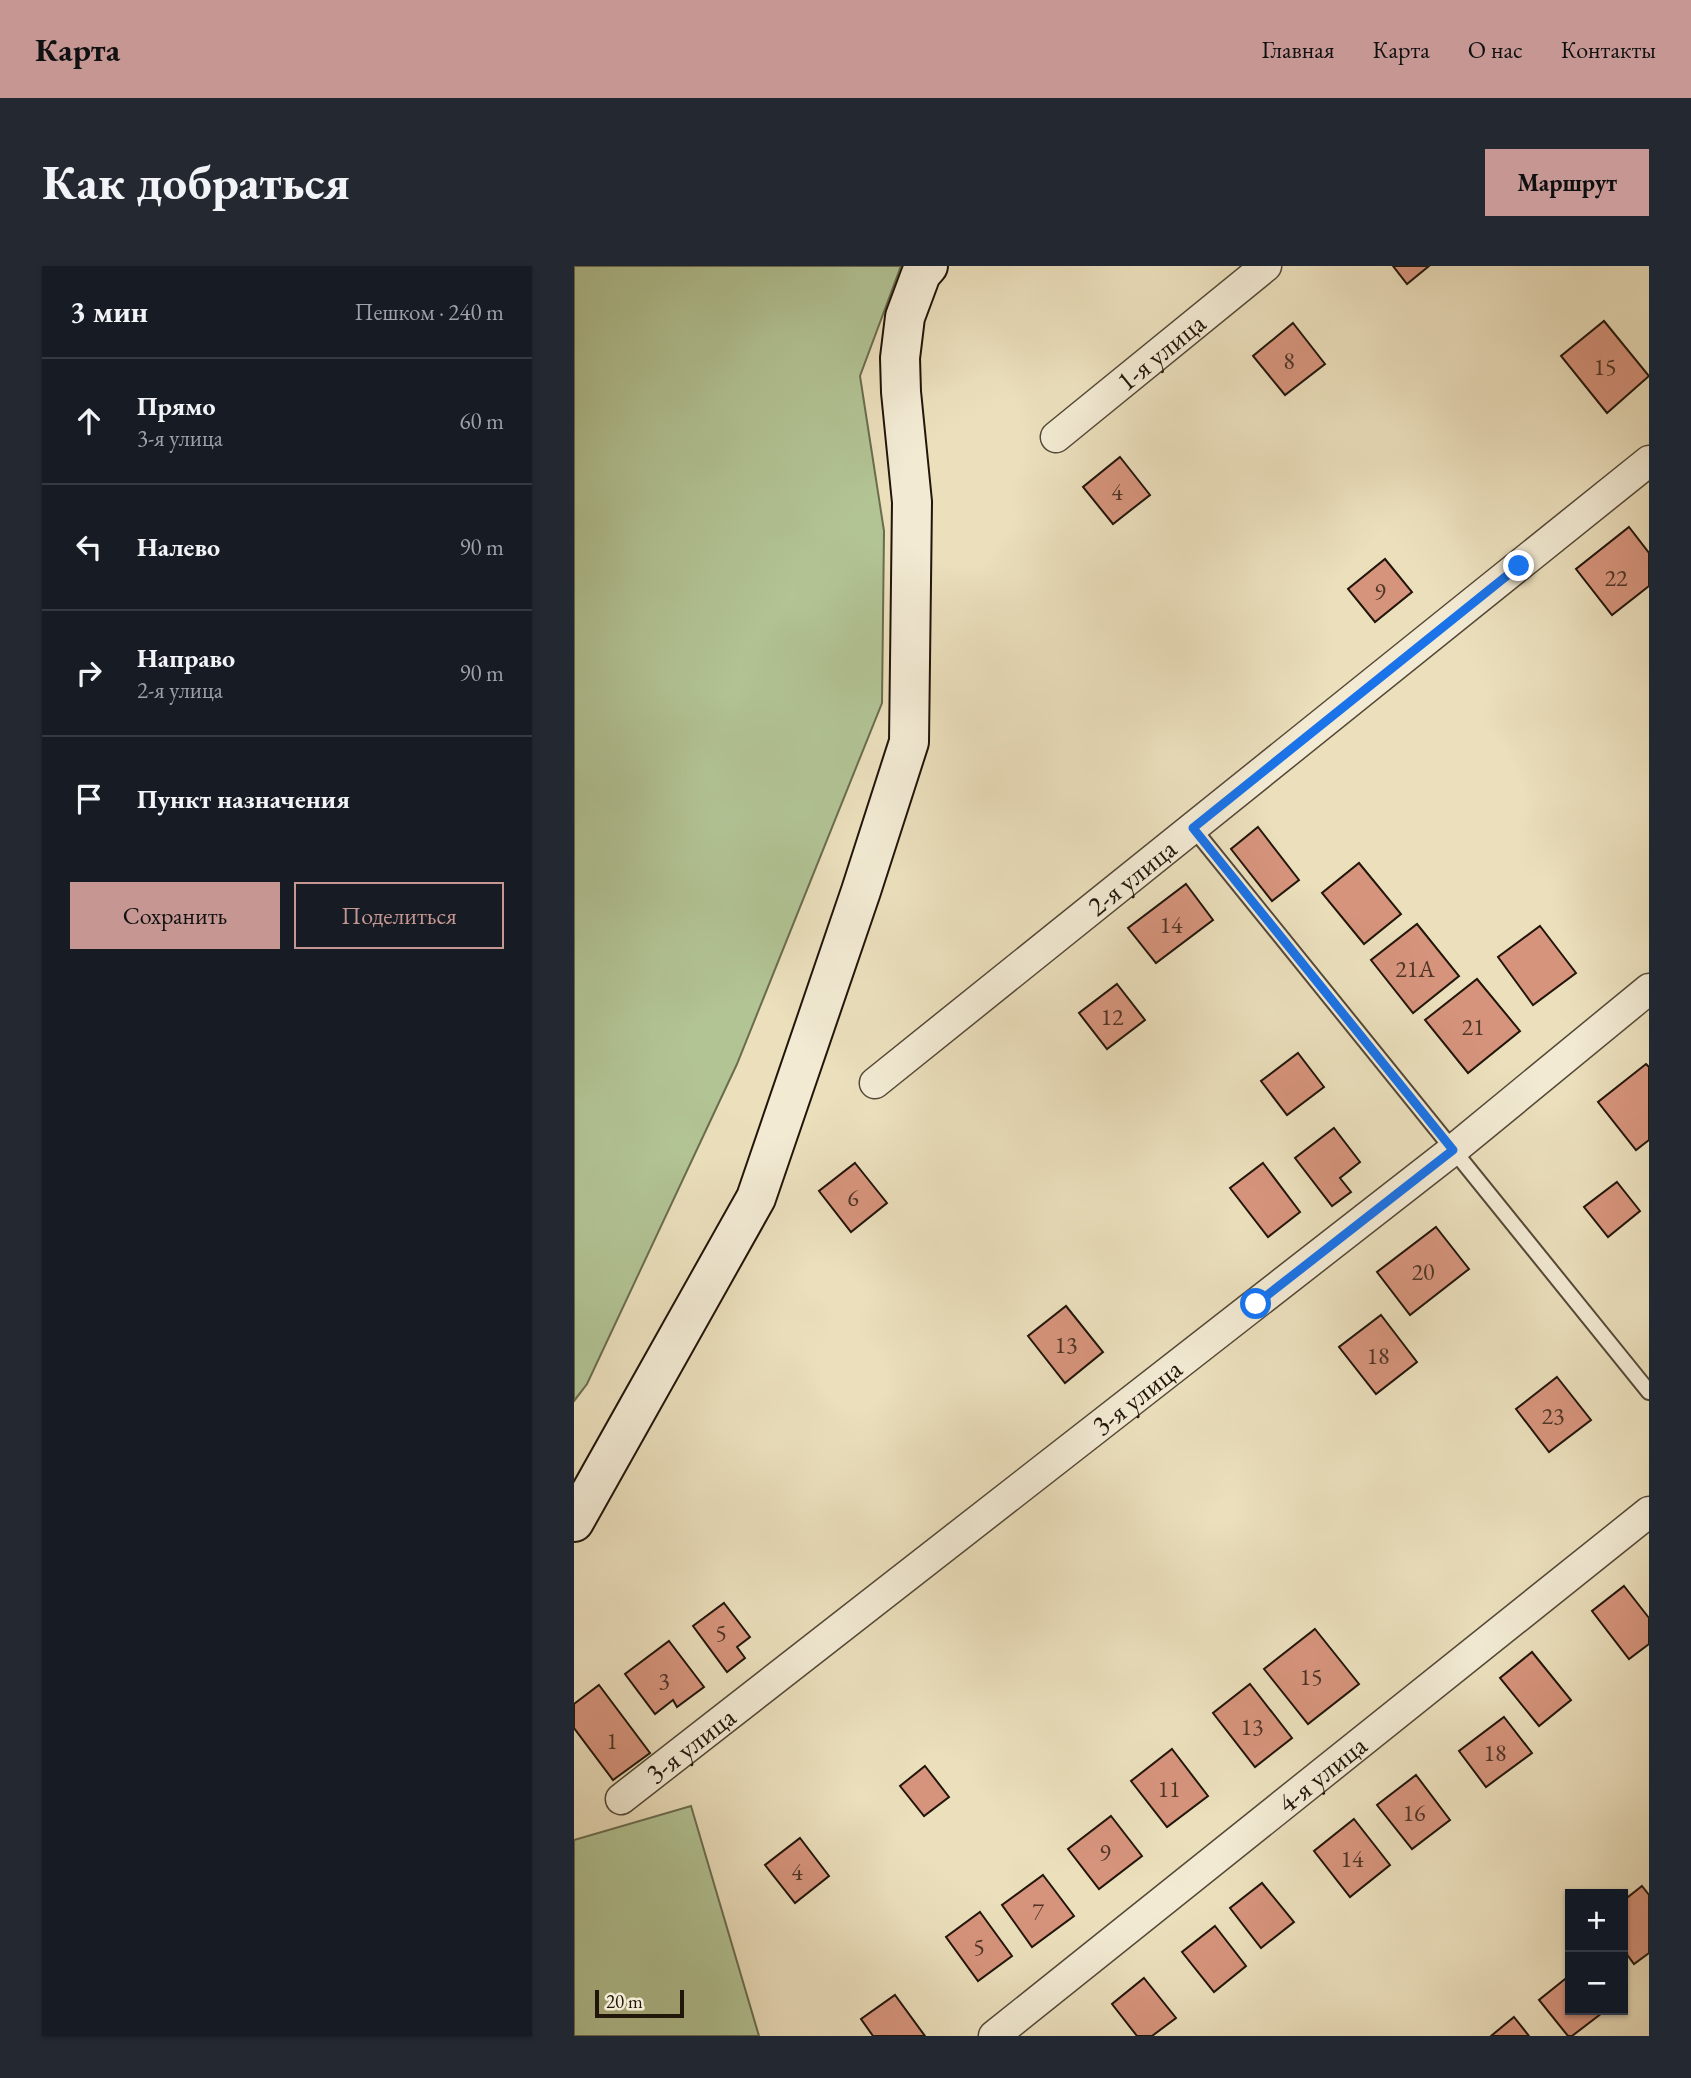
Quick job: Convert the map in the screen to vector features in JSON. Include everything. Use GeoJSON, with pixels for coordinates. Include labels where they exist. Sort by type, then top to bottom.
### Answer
{"type":"FeatureCollection","features":[{"type":"Feature","properties":{"kind":"street"},"geometry":{"type":"LineString","coordinates":[[574,1522],[756,1199],[909,742],[912,502],[900,358],[905,317],[921,274],[928,266]]}},
{"type":"Feature","properties":{"kind":"street","name":"1-я улица"},"geometry":{"type":"LineString","coordinates":[[1056,437],[1266,266]]}},
{"type":"Feature","properties":{"kind":"street","name":"2-я улица"},"geometry":{"type":"LineString","coordinates":[[875,1083],[1649,461]]}},
{"type":"Feature","properties":{"kind":"street","name":"3-я улица"},"geometry":{"type":"LineString","coordinates":[[621,1799],[1453,1150],[1649,989]]}},
{"type":"Feature","properties":{"kind":"street","name":"4-я улица"},"geometry":{"type":"LineString","coordinates":[[994,2036],[1649,1512]]}},
{"type":"Feature","properties":{"kind":"lane"},"geometry":{"type":"LineString","coordinates":[[1193,828],[1649,1392]]}},
{"type":"Feature","properties":{"kind":"green space"},"geometry":{"type":"Polygon","coordinates":[[[574,266],[901,266],[860,376],[884,531],[882,703],[737,1064],[587,1384],[574,1401],[574,266]]]}},
{"type":"Feature","properties":{"kind":"green space"},"geometry":{"type":"Polygon","coordinates":[[[691,1806],[759,2036],[574,2036],[574,1840],[691,1806]]]}},
{"type":"Feature","properties":{"kind":"building"},"geometry":{"type":"Polygon","coordinates":[[[1393,266],[1429,266],[1407,284],[1393,266]]]}},
{"type":"Feature","properties":{"kind":"building"},"geometry":{"type":"Polygon","coordinates":[[[1604,321],[1649,376],[1607,413],[1561,356],[1604,321]]]}},
{"type":"Feature","properties":{"kind":"building"},"geometry":{"type":"Polygon","coordinates":[[[1293,323],[1325,364],[1285,395],[1253,356],[1293,323]]]}},
{"type":"Feature","properties":{"kind":"building"},"geometry":{"type":"Polygon","coordinates":[[[1120,457],[1150,495],[1113,524],[1083,487],[1120,457]]]}},
{"type":"Feature","properties":{"kind":"building"},"geometry":{"type":"Polygon","coordinates":[[[1629,527],[1649,553],[1649,586],[1612,615],[1576,569],[1629,527]]]}},
{"type":"Feature","properties":{"kind":"building"},"geometry":{"type":"Polygon","coordinates":[[[1385,559],[1412,592],[1375,622],[1348,589],[1385,559]]]}},
{"type":"Feature","properties":{"kind":"building"},"geometry":{"type":"Polygon","coordinates":[[[1258,827],[1299,880],[1272,901],[1231,849],[1258,827]]]}},
{"type":"Feature","properties":{"kind":"building"},"geometry":{"type":"Polygon","coordinates":[[[1359,863],[1401,914],[1364,944],[1322,893],[1359,863]]]}},
{"type":"Feature","properties":{"kind":"building"},"geometry":{"type":"Polygon","coordinates":[[[1186,884],[1213,920],[1156,963],[1128,928],[1186,884]]]}},
{"type":"Feature","properties":{"kind":"building"},"geometry":{"type":"Polygon","coordinates":[[[1417,924],[1459,976],[1413,1013],[1371,960],[1417,924]]]}},
{"type":"Feature","properties":{"kind":"building"},"geometry":{"type":"Polygon","coordinates":[[[1540,926],[1576,973],[1533,1005],[1498,957],[1540,926]]]}},
{"type":"Feature","properties":{"kind":"building"},"geometry":{"type":"Polygon","coordinates":[[[1477,979],[1520,1031],[1468,1073],[1425,1020],[1477,979]]]}},
{"type":"Feature","properties":{"kind":"building"},"geometry":{"type":"Polygon","coordinates":[[[1117,984],[1145,1020],[1107,1049],[1079,1013],[1117,984]]]}},
{"type":"Feature","properties":{"kind":"building"},"geometry":{"type":"Polygon","coordinates":[[[1298,1053],[1324,1087],[1287,1115],[1261,1081],[1298,1053]]]}},
{"type":"Feature","properties":{"kind":"building"},"geometry":{"type":"Polygon","coordinates":[[[1646,1064],[1649,1067],[1649,1140],[1636,1150],[1598,1102],[1646,1064]]]}},
{"type":"Feature","properties":{"kind":"building"},"geometry":{"type":"Polygon","coordinates":[[[1334,1128],[1360,1162],[1340,1178],[1351,1192],[1332,1206],[1295,1158],[1334,1128]]]}},
{"type":"Feature","properties":{"kind":"building"},"geometry":{"type":"Polygon","coordinates":[[[855,1163],[887,1203],[851,1232],[819,1191],[855,1163]]]}},
{"type":"Feature","properties":{"kind":"building"},"geometry":{"type":"Polygon","coordinates":[[[1263,1163],[1300,1212],[1268,1237],[1230,1188],[1263,1163]]]}},
{"type":"Feature","properties":{"kind":"building"},"geometry":{"type":"Polygon","coordinates":[[[1617,1182],[1640,1211],[1608,1237],[1584,1207],[1617,1182]]]}},
{"type":"Feature","properties":{"kind":"building"},"geometry":{"type":"Polygon","coordinates":[[[1436,1227],[1469,1269],[1410,1315],[1377,1272],[1436,1227]]]}},
{"type":"Feature","properties":{"kind":"building"},"geometry":{"type":"Polygon","coordinates":[[[1066,1306],[1103,1352],[1065,1383],[1028,1336],[1066,1306]]]}},
{"type":"Feature","properties":{"kind":"building"},"geometry":{"type":"Polygon","coordinates":[[[1381,1315],[1417,1362],[1376,1394],[1339,1347],[1381,1315]]]}},
{"type":"Feature","properties":{"kind":"building"},"geometry":{"type":"Polygon","coordinates":[[[1557,1377],[1591,1420],[1549,1452],[1516,1409],[1557,1377]]]}},
{"type":"Feature","properties":{"kind":"building"},"geometry":{"type":"Polygon","coordinates":[[[1624,1586],[1649,1618],[1649,1644],[1629,1659],[1592,1611],[1624,1586]]]}},
{"type":"Feature","properties":{"kind":"building"},"geometry":{"type":"Polygon","coordinates":[[[724,1603],[750,1637],[737,1647],[745,1658],[727,1672],[693,1626],[724,1603]]]}},
{"type":"Feature","properties":{"kind":"building"},"geometry":{"type":"Polygon","coordinates":[[[1315,1629],[1359,1684],[1308,1724],[1264,1669],[1315,1629]]]}},
{"type":"Feature","properties":{"kind":"building"},"geometry":{"type":"Polygon","coordinates":[[[669,1641],[704,1687],[677,1707],[673,1700],[655,1714],[625,1674],[669,1641]]]}},
{"type":"Feature","properties":{"kind":"building"},"geometry":{"type":"Polygon","coordinates":[[[1532,1652],[1571,1700],[1539,1726],[1500,1678],[1532,1652]]]}},
{"type":"Feature","properties":{"kind":"building"},"geometry":{"type":"Polygon","coordinates":[[[1250,1684],[1292,1738],[1255,1767],[1213,1713],[1250,1684]]]}},
{"type":"Feature","properties":{"kind":"building"},"geometry":{"type":"Polygon","coordinates":[[[599,1685],[650,1753],[613,1780],[574,1728],[574,1704],[599,1685]]]}},
{"type":"Feature","properties":{"kind":"building"},"geometry":{"type":"Polygon","coordinates":[[[1504,1717],[1532,1753],[1486,1787],[1459,1751],[1504,1717]]]}},
{"type":"Feature","properties":{"kind":"building"},"geometry":{"type":"Polygon","coordinates":[[[1172,1749],[1208,1796],[1167,1827],[1131,1781],[1172,1749]]]}},
{"type":"Feature","properties":{"kind":"building"},"geometry":{"type":"Polygon","coordinates":[[[925,1766],[949,1797],[924,1816],[900,1786],[925,1766]]]}},
{"type":"Feature","properties":{"kind":"building"},"geometry":{"type":"Polygon","coordinates":[[[1416,1775],[1450,1820],[1412,1849],[1377,1805],[1416,1775]]]}},
{"type":"Feature","properties":{"kind":"building"},"geometry":{"type":"Polygon","coordinates":[[[1111,1816],[1142,1856],[1099,1889],[1068,1849],[1111,1816]]]}},
{"type":"Feature","properties":{"kind":"building"},"geometry":{"type":"Polygon","coordinates":[[[1354,1819],[1390,1865],[1350,1897],[1314,1851],[1354,1819]]]}},
{"type":"Feature","properties":{"kind":"building"},"geometry":{"type":"Polygon","coordinates":[[[800,1838],[829,1876],[795,1903],[765,1865],[800,1838]]]}},
{"type":"Feature","properties":{"kind":"building"},"geometry":{"type":"Polygon","coordinates":[[[1043,1875],[1074,1916],[1032,1947],[1002,1905],[1043,1875]]]}},
{"type":"Feature","properties":{"kind":"building"},"geometry":{"type":"Polygon","coordinates":[[[1262,1883],[1294,1922],[1261,1948],[1230,1908],[1262,1883]]]}},
{"type":"Feature","properties":{"kind":"building"},"geometry":{"type":"Polygon","coordinates":[[[1642,1886],[1649,1895],[1649,1953],[1634,1964],[1628,1956],[1628,1897],[1642,1886]]]}},
{"type":"Feature","properties":{"kind":"building"},"geometry":{"type":"Polygon","coordinates":[[[980,1912],[1012,1956],[978,1981],[946,1937],[980,1912]]]}},
{"type":"Feature","properties":{"kind":"building"},"geometry":{"type":"Polygon","coordinates":[[[1215,1926],[1246,1966],[1214,1992],[1182,1952],[1215,1926]]]}},
{"type":"Feature","properties":{"kind":"building"},"geometry":{"type":"Polygon","coordinates":[[[1144,1978],[1176,2018],[1152,2036],[1137,2036],[1112,2004],[1144,1978]]]}},
{"type":"Feature","properties":{"kind":"building"},"geometry":{"type":"Polygon","coordinates":[[[1565,1979],[1565,2015],[1599,2015],[1572,2036],[1568,2036],[1539,2000],[1565,1979]]]}},
{"type":"Feature","properties":{"kind":"building"},"geometry":{"type":"Polygon","coordinates":[[[895,1995],[925,2036],[873,2036],[861,2019],[895,1995]]]}},
{"type":"Feature","properties":{"kind":"building"},"geometry":{"type":"Polygon","coordinates":[[[1514,2017],[1529,2036],[1491,2036],[1514,2017]]]}},
{"type":"Feature","properties":{"kind":"route"},"geometry":{"type":"LineString","coordinates":[[1256,1304],[1453,1150],[1193,828],[1519,566]]}}]}
